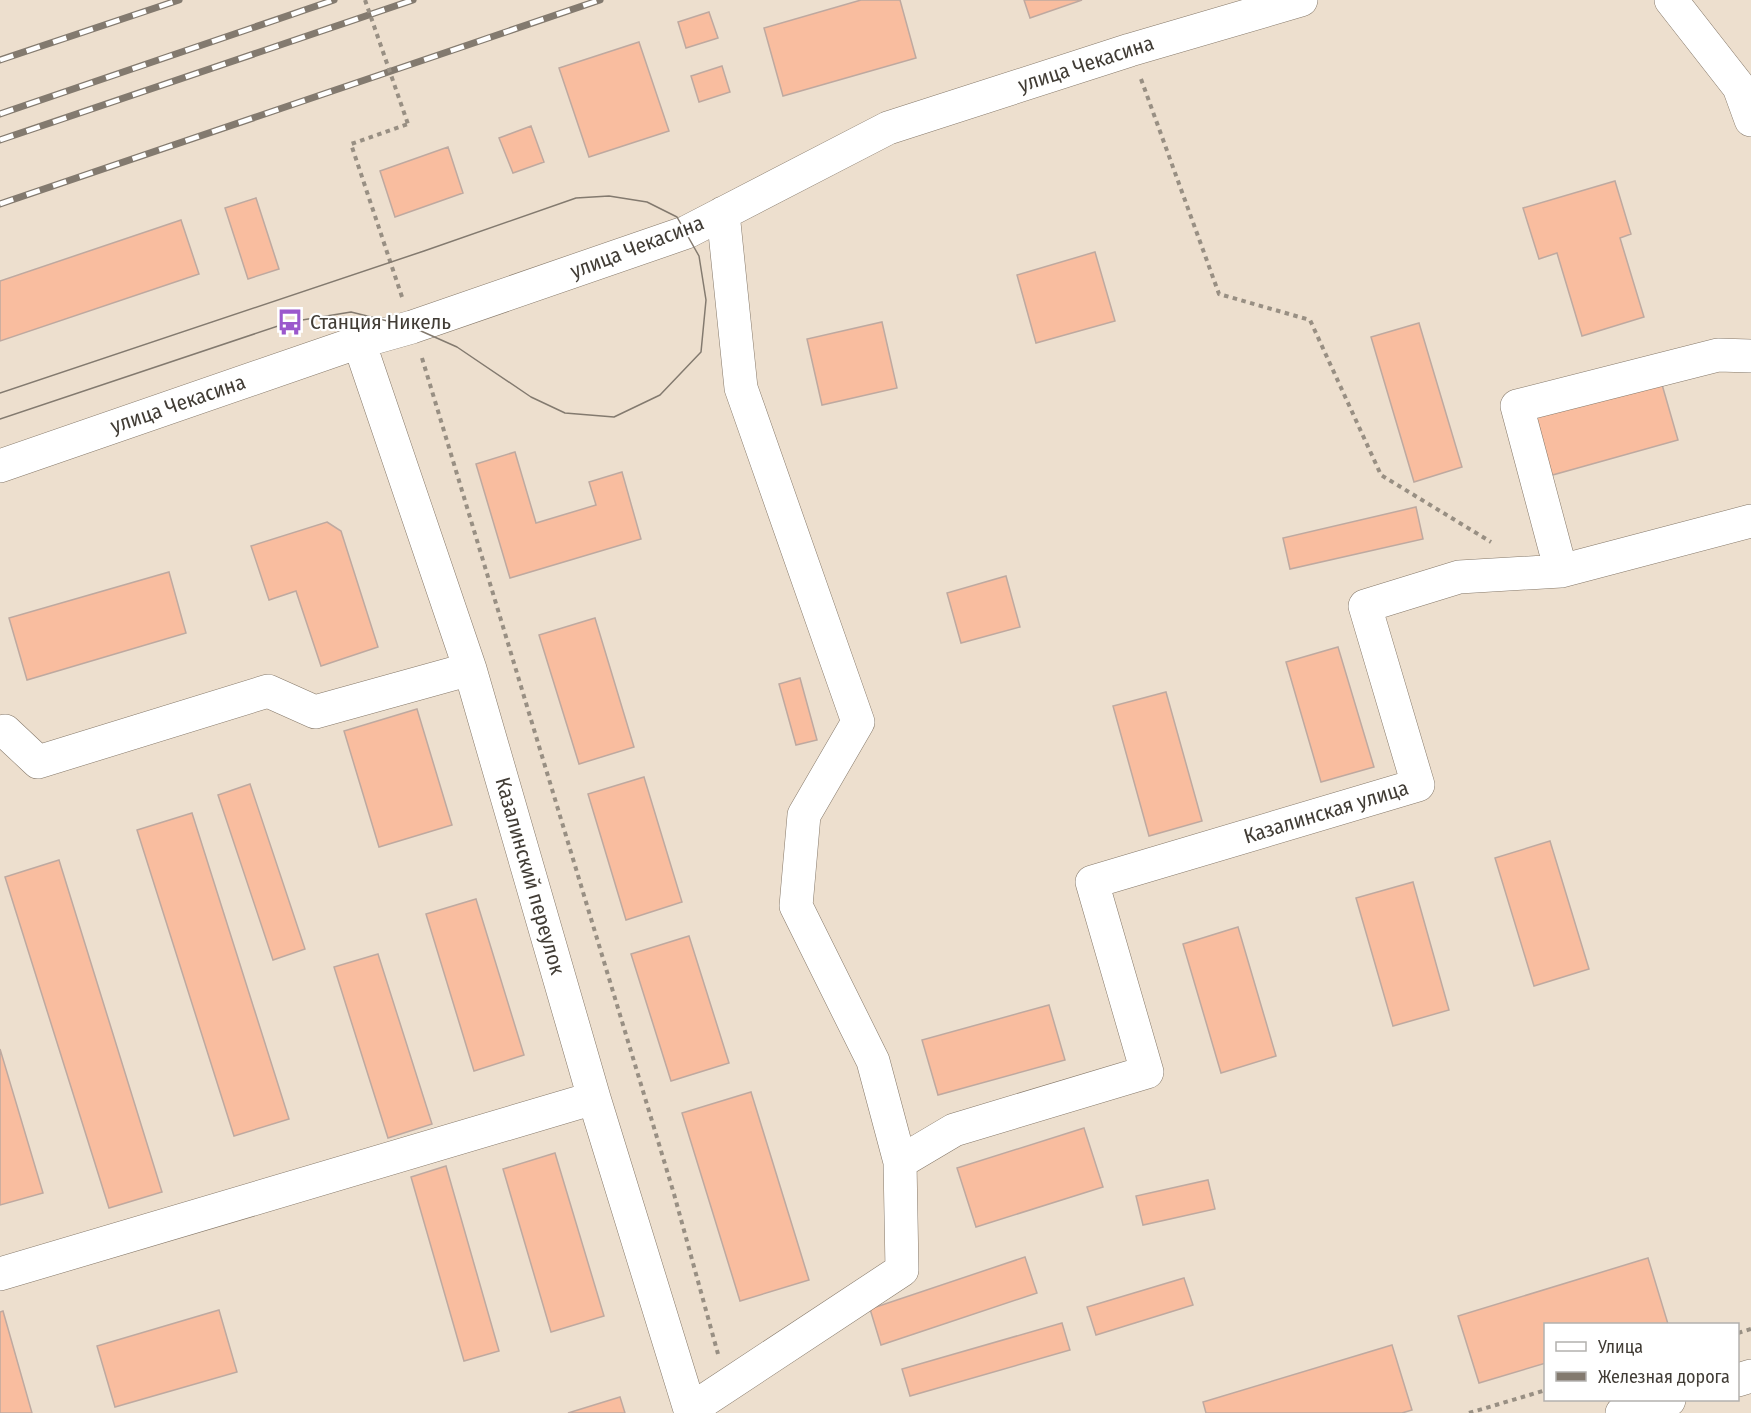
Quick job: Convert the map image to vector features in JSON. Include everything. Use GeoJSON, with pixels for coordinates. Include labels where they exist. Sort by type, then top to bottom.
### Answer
{"type":"FeatureCollection","features":[{"type":"Feature","properties":{"kind":"street","name":"улица Чекасина"},"geometry":{"type":"LineString","coordinates":[[0,466],[687,232],[888,128],[1130,50],[1301,0]]}},
{"type":"Feature","properties":{"kind":"street"},"geometry":{"type":"LineString","coordinates":[[1671,0],[1739,87],[1751,120]]}},
{"type":"Feature","properties":{"kind":"street"},"geometry":{"type":"LineString","coordinates":[[691,1411],[902,1270],[900,1162],[873,1061],[796,906],[804,815],[858,722],[741,388],[723,213]]}},
{"type":"Feature","properties":{"kind":"street","name":"Казалинский переулок"},"geometry":{"type":"LineString","coordinates":[[359,342],[470,669],[594,1098],[691,1411]]}},
{"type":"Feature","properties":{"kind":"street"},"geometry":{"type":"LineString","coordinates":[[1551,572],[1517,406],[1718,355],[1751,357]]}},
{"type":"Feature","properties":{"kind":"street","name":"Казалинская улица"},"geometry":{"type":"LineString","coordinates":[[900,1162],[954,1130],[1147,1072],[1092,882],[1418,785],[1365,606],[1459,577],[1551,572],[1751,521]]}},
{"type":"Feature","properties":{"kind":"street"},"geometry":{"type":"LineString","coordinates":[[0,732],[5,731],[38,762],[268,691],[315,712],[470,669]]}},
{"type":"Feature","properties":{"kind":"street"},"geometry":{"type":"LineString","coordinates":[[0,1274],[594,1098]]}},
{"type":"Feature","properties":{"kind":"street"},"geometry":{"type":"LineString","coordinates":[[1622,1413],[1665,1401]]}},
{"type":"Feature","properties":{"kind":"path"},"geometry":{"type":"LineString","coordinates":[[365,0],[408,124],[351,144],[412,327],[674,1194],[726,1386]]}},
{"type":"Feature","properties":{"kind":"path"},"geometry":{"type":"LineString","coordinates":[[1130,50],[1219,294],[1310,320],[1381,475],[1551,572]]}},
{"type":"Feature","properties":{"kind":"path"},"geometry":{"type":"LineString","coordinates":[[1469,1413],[1544,1390]]}},
{"type":"Feature","properties":{"kind":"building"},"geometry":{"type":"Polygon","coordinates":[[[861,0],[900,0],[916,58],[783,96],[764,28],[861,0]]]}},
{"type":"Feature","properties":{"kind":"building"},"geometry":{"type":"Polygon","coordinates":[[[1024,0],[1082,0],[1030,18],[1024,0]]]}},
{"type":"Feature","properties":{"kind":"building"},"geometry":{"type":"Polygon","coordinates":[[[709,12],[718,38],[686,48],[678,22],[709,12]]]}},
{"type":"Feature","properties":{"kind":"building"},"geometry":{"type":"Polygon","coordinates":[[[639,42],[669,131],[589,157],[559,68],[639,42]]]}},
{"type":"Feature","properties":{"kind":"building"},"geometry":{"type":"Polygon","coordinates":[[[722,66],[730,92],[699,102],[691,76],[722,66]]]}},
{"type":"Feature","properties":{"kind":"building"},"geometry":{"type":"Polygon","coordinates":[[[531,126],[544,162],[513,173],[499,138],[531,126]]]}},
{"type":"Feature","properties":{"kind":"building"},"geometry":{"type":"Polygon","coordinates":[[[448,147],[463,193],[395,217],[380,171],[448,147]]]}},
{"type":"Feature","properties":{"kind":"building"},"geometry":{"type":"Polygon","coordinates":[[[1615,181],[1631,234],[1620,238],[1644,317],[1582,336],[1557,253],[1539,259],[1523,208],[1615,181]]]}},
{"type":"Feature","properties":{"kind":"building"},"geometry":{"type":"Polygon","coordinates":[[[256,198],[279,269],[248,279],[225,208],[256,198]]]}},
{"type":"Feature","properties":{"kind":"building"},"geometry":{"type":"Polygon","coordinates":[[[181,220],[199,274],[0,341],[0,281],[181,220]]]}},
{"type":"Feature","properties":{"kind":"building"},"geometry":{"type":"Polygon","coordinates":[[[1095,252],[1115,321],[1036,343],[1017,275],[1095,252]]]}},
{"type":"Feature","properties":{"kind":"building"},"geometry":{"type":"Polygon","coordinates":[[[882,322],[897,388],[822,405],[807,339],[882,322]]]}},
{"type":"Feature","properties":{"kind":"building"},"geometry":{"type":"Polygon","coordinates":[[[1419,323],[1462,467],[1414,482],[1371,337],[1419,323]]]}},
{"type":"Feature","properties":{"kind":"building"},"geometry":{"type":"Polygon","coordinates":[[[1661,381],[1678,440],[1549,476],[1533,417],[1661,381]]]}},
{"type":"Feature","properties":{"kind":"building"},"geometry":{"type":"Polygon","coordinates":[[[515,452],[536,523],[596,505],[589,482],[622,472],[641,539],[510,578],[476,464],[515,452]]]}},
{"type":"Feature","properties":{"kind":"building"},"geometry":{"type":"Polygon","coordinates":[[[1416,507],[1423,539],[1290,569],[1283,538],[1416,507]]]}},
{"type":"Feature","properties":{"kind":"building"},"geometry":{"type":"Polygon","coordinates":[[[327,522],[341,531],[378,647],[321,666],[296,591],[269,600],[251,546],[327,522]]]}},
{"type":"Feature","properties":{"kind":"building"},"geometry":{"type":"Polygon","coordinates":[[[169,572],[186,633],[27,680],[9,618],[169,572]]]}},
{"type":"Feature","properties":{"kind":"building"},"geometry":{"type":"Polygon","coordinates":[[[1006,576],[1020,627],[961,643],[947,593],[1006,576]]]}},
{"type":"Feature","properties":{"kind":"building"},"geometry":{"type":"Polygon","coordinates":[[[595,618],[634,747],[579,764],[539,635],[595,618]]]}},
{"type":"Feature","properties":{"kind":"building"},"geometry":{"type":"Polygon","coordinates":[[[1338,647],[1374,767],[1321,782],[1286,662],[1338,647]]]}},
{"type":"Feature","properties":{"kind":"building"},"geometry":{"type":"Polygon","coordinates":[[[800,678],[817,740],[796,745],[779,684],[800,678]]]}},
{"type":"Feature","properties":{"kind":"building"},"geometry":{"type":"Polygon","coordinates":[[[1166,692],[1202,821],[1149,836],[1113,706],[1166,692]]]}},
{"type":"Feature","properties":{"kind":"building"},"geometry":{"type":"Polygon","coordinates":[[[417,709],[452,825],[379,847],[344,731],[417,709]]]}},
{"type":"Feature","properties":{"kind":"building"},"geometry":{"type":"Polygon","coordinates":[[[644,777],[682,902],[626,920],[588,794],[644,777]]]}},
{"type":"Feature","properties":{"kind":"building"},"geometry":{"type":"Polygon","coordinates":[[[250,784],[305,949],[273,960],[218,795],[250,784]]]}},
{"type":"Feature","properties":{"kind":"building"},"geometry":{"type":"Polygon","coordinates":[[[192,813],[289,1119],[234,1136],[137,830],[192,813]]]}},
{"type":"Feature","properties":{"kind":"building"},"geometry":{"type":"Polygon","coordinates":[[[1550,841],[1589,969],[1534,986],[1495,858],[1550,841]]]}},
{"type":"Feature","properties":{"kind":"building"},"geometry":{"type":"Polygon","coordinates":[[[59,860],[162,1192],[109,1208],[5,877],[59,860]]]}},
{"type":"Feature","properties":{"kind":"building"},"geometry":{"type":"Polygon","coordinates":[[[1413,882],[1449,1010],[1393,1026],[1356,898],[1413,882]]]}},
{"type":"Feature","properties":{"kind":"building"},"geometry":{"type":"Polygon","coordinates":[[[476,899],[524,1055],[474,1071],[426,914],[476,899]]]}},
{"type":"Feature","properties":{"kind":"building"},"geometry":{"type":"Polygon","coordinates":[[[1238,927],[1276,1056],[1221,1073],[1183,944],[1238,927]]]}},
{"type":"Feature","properties":{"kind":"building"},"geometry":{"type":"Polygon","coordinates":[[[689,936],[729,1063],[671,1081],[631,954],[689,936]]]}},
{"type":"Feature","properties":{"kind":"building"},"geometry":{"type":"Polygon","coordinates":[[[378,954],[432,1124],[388,1138],[334,967],[378,954]]]}},
{"type":"Feature","properties":{"kind":"building"},"geometry":{"type":"Polygon","coordinates":[[[1049,1005],[1065,1060],[938,1095],[922,1040],[1049,1005]]]}},
{"type":"Feature","properties":{"kind":"building"},"geometry":{"type":"Polygon","coordinates":[[[0,1049],[43,1193],[0,1205],[0,1049]]]}},
{"type":"Feature","properties":{"kind":"building"},"geometry":{"type":"Polygon","coordinates":[[[751,1092],[809,1280],[740,1301],[682,1113],[751,1092]]]}},
{"type":"Feature","properties":{"kind":"building"},"geometry":{"type":"Polygon","coordinates":[[[1084,1128],[1103,1187],[976,1227],[957,1168],[1084,1128]]]}},
{"type":"Feature","properties":{"kind":"building"},"geometry":{"type":"Polygon","coordinates":[[[555,1153],[604,1316],[551,1332],[503,1169],[555,1153]]]}},
{"type":"Feature","properties":{"kind":"building"},"geometry":{"type":"Polygon","coordinates":[[[446,1166],[499,1351],[464,1361],[411,1177],[446,1166]]]}},
{"type":"Feature","properties":{"kind":"building"},"geometry":{"type":"Polygon","coordinates":[[[1208,1180],[1215,1209],[1143,1225],[1136,1196],[1208,1180]]]}},
{"type":"Feature","properties":{"kind":"building"},"geometry":{"type":"Polygon","coordinates":[[[1025,1257],[1037,1293],[881,1345],[870,1309],[1025,1257]]]}},
{"type":"Feature","properties":{"kind":"building"},"geometry":{"type":"Polygon","coordinates":[[[1648,1258],[1668,1323],[1544,1323],[1544,1364],[1479,1383],[1458,1316],[1648,1258]]]}},
{"type":"Feature","properties":{"kind":"building"},"geometry":{"type":"Polygon","coordinates":[[[1184,1278],[1193,1305],[1096,1335],[1087,1307],[1184,1278]]]}},
{"type":"Feature","properties":{"kind":"building"},"geometry":{"type":"Polygon","coordinates":[[[219,1310],[237,1372],[115,1407],[97,1346],[219,1310]]]}},
{"type":"Feature","properties":{"kind":"building"},"geometry":{"type":"Polygon","coordinates":[[[3,1311],[32,1413],[0,1413],[0,1312],[3,1311]]]}},
{"type":"Feature","properties":{"kind":"building"},"geometry":{"type":"Polygon","coordinates":[[[1062,1323],[1070,1350],[910,1396],[902,1369],[1062,1323]]]}},
{"type":"Feature","properties":{"kind":"building"},"geometry":{"type":"Polygon","coordinates":[[[1392,1345],[1412,1410],[1402,1413],[1206,1413],[1203,1402],[1392,1345]]]}},
{"type":"Feature","properties":{"kind":"building"},"geometry":{"type":"Polygon","coordinates":[[[620,1397],[625,1413],[568,1413],[620,1397]]]}},
{"type":"Feature","properties":{"kind":"tram line"},"geometry":{"type":"LineString","coordinates":[[0,393],[576,198],[609,196],[647,202],[677,217],[699,256],[706,300],[701,352],[660,395],[614,417],[565,413],[531,397],[457,347],[412,327],[351,312],[290,322],[0,419]]}},
{"type":"Feature","properties":{"kind":"railway"},"geometry":{"type":"LineString","coordinates":[[0,60],[179,0]]}},
{"type":"Feature","properties":{"kind":"railway"},"geometry":{"type":"LineString","coordinates":[[0,114],[334,0]]}},
{"type":"Feature","properties":{"kind":"railway"},"geometry":{"type":"LineString","coordinates":[[0,140],[413,0]]}},
{"type":"Feature","properties":{"kind":"railway"},"geometry":{"type":"LineString","coordinates":[[0,204],[600,0]]}},
{"type":"Feature","properties":{"kind":"place","name":"Станция Никель"},"geometry":{"type":"Point","coordinates":[290,322]}}]}
